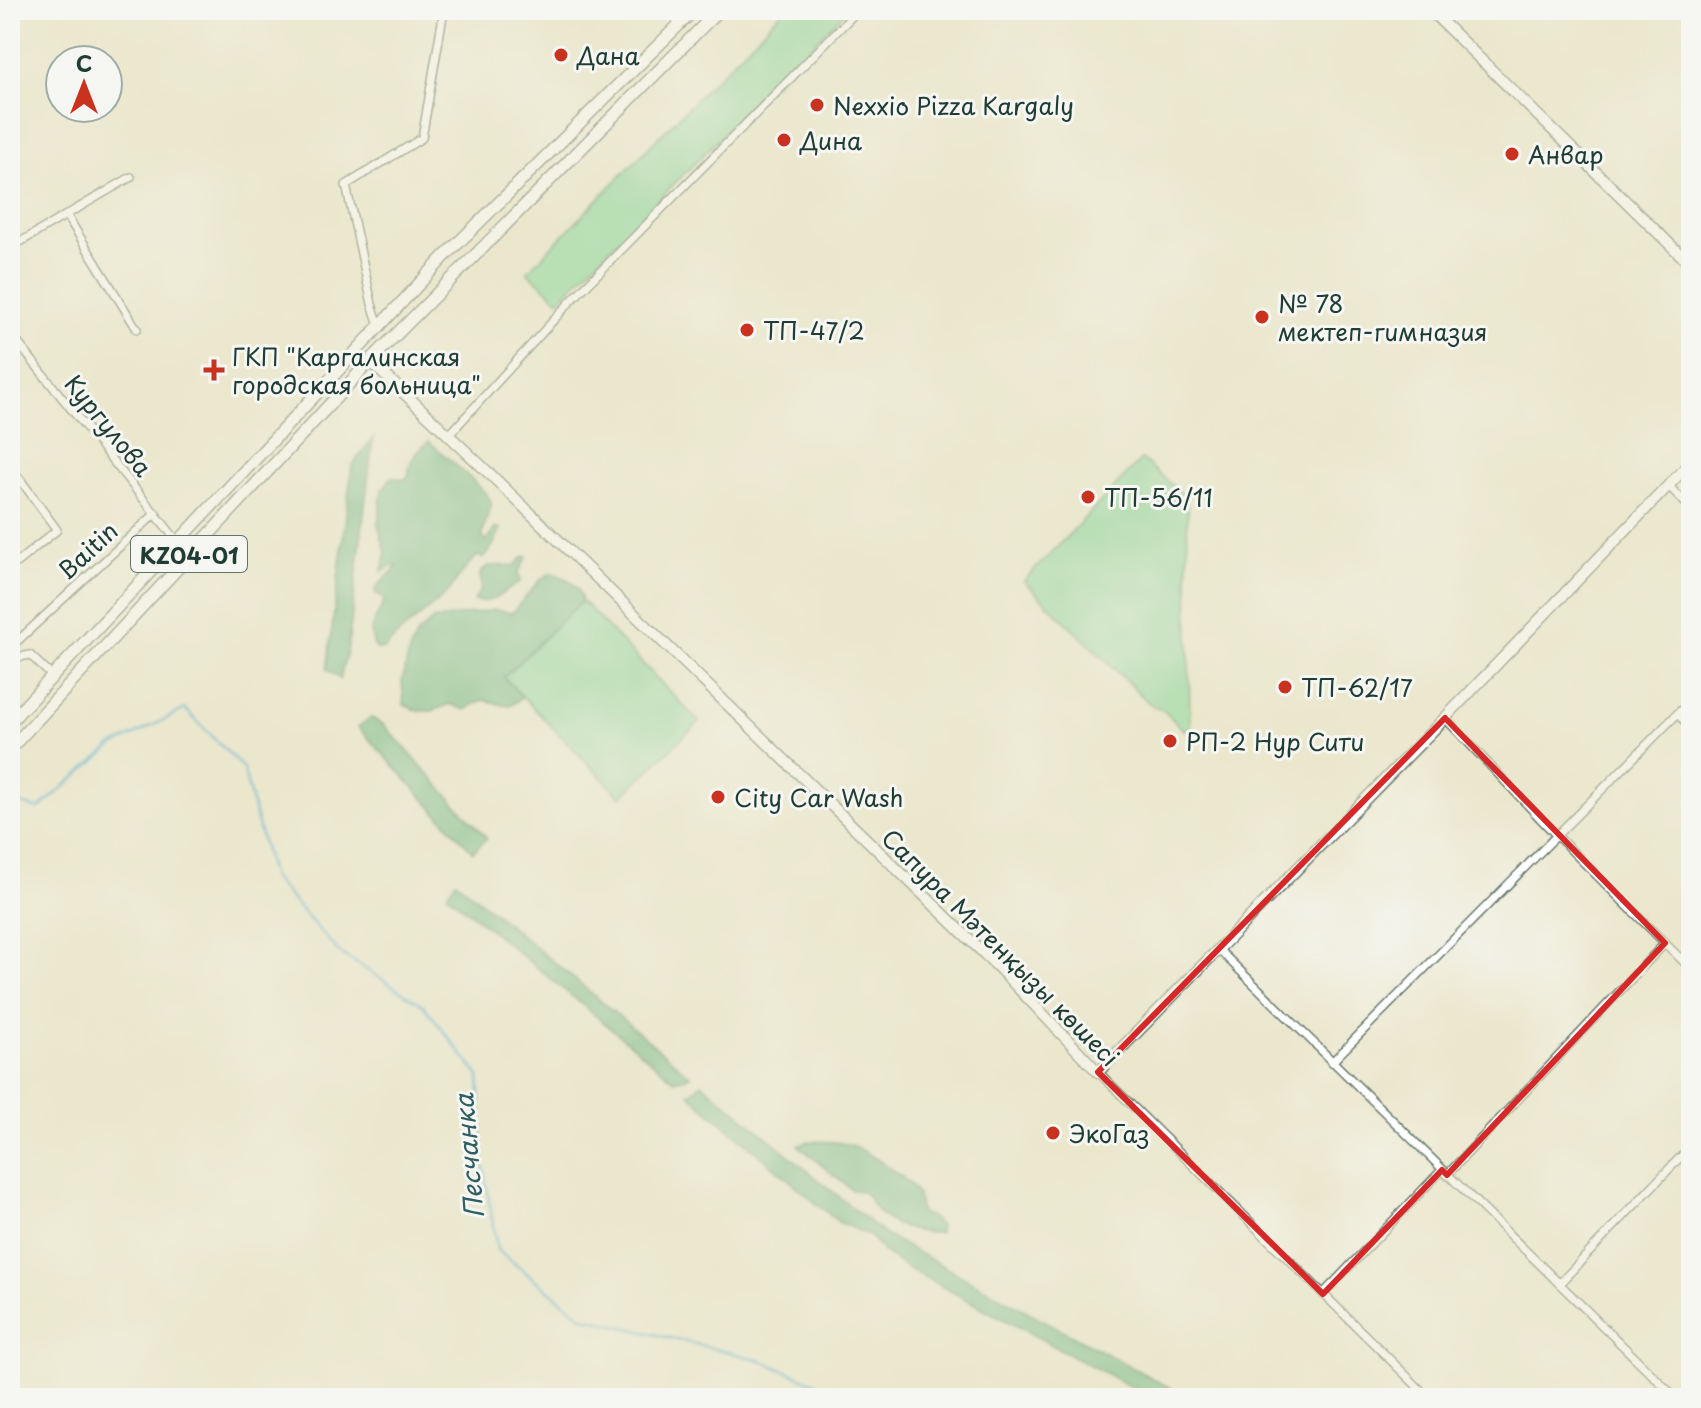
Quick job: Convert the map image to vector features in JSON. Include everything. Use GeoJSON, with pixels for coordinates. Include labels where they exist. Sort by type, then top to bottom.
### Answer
{"type":"FeatureCollection","features":[{"type":"Feature","properties":{"kind":"main road","name":"KZ04-01"},"geometry":{"type":"LineString","coordinates":[[10,722],[446,255],[694,10]]}},
{"type":"Feature","properties":{"kind":"main road","name":"KZ04-01"},"geometry":{"type":"LineString","coordinates":[[10,749],[370,361],[719,10]]}},
{"type":"Feature","properties":{"kind":"main road"},"geometry":{"type":"LineString","coordinates":[[446,255],[459,269]]}},
{"type":"Feature","properties":{"kind":"main road"},"geometry":{"type":"LineString","coordinates":[[357,349],[370,361]]}},
{"type":"Feature","properties":{"kind":"street"},"geometry":{"type":"LineString","coordinates":[[379,325],[346,185],[422,138],[444,10]]}},
{"type":"Feature","properties":{"kind":"street"},"geometry":{"type":"LineString","coordinates":[[448,436],[571,301],[858,10]]}},
{"type":"Feature","properties":{"kind":"street"},"geometry":{"type":"LineString","coordinates":[[1430,10],[1691,265]]}},
{"type":"Feature","properties":{"kind":"street"},"geometry":{"type":"LineString","coordinates":[[10,248],[131,177]]}},
{"type":"Feature","properties":{"kind":"street"},"geometry":{"type":"LineString","coordinates":[[67,216],[137,329]]}},
{"type":"Feature","properties":{"kind":"street","name":"Кургулова"},"geometry":{"type":"LineString","coordinates":[[10,333],[178,542]]}},
{"type":"Feature","properties":{"kind":"street","name":"Сапура Мәтенқызы көшесі"},"geometry":{"type":"LineString","coordinates":[[370,361],[503,486],[1001,970],[1098,1072],[1429,1398]]}},
{"type":"Feature","properties":{"kind":"street"},"geometry":{"type":"LineString","coordinates":[[1098,1072],[1691,462]]}},
{"type":"Feature","properties":{"kind":"street","name":"Baitin"},"geometry":{"type":"LineString","coordinates":[[10,480],[17,475],[57,530],[10,568]]}},
{"type":"Feature","properties":{"kind":"street"},"geometry":{"type":"LineString","coordinates":[[1668,485],[1691,509]]}},
{"type":"Feature","properties":{"kind":"street","name":"Baitin"},"geometry":{"type":"LineString","coordinates":[[10,648],[156,513]]}},
{"type":"Feature","properties":{"kind":"street"},"geometry":{"type":"LineString","coordinates":[[178,542],[193,550]]}},
{"type":"Feature","properties":{"kind":"street"},"geometry":{"type":"LineString","coordinates":[[10,659],[30,655],[53,677]]}},
{"type":"Feature","properties":{"kind":"street"},"geometry":{"type":"LineString","coordinates":[[1332,1062],[1691,700]]}},
{"type":"Feature","properties":{"kind":"street"},"geometry":{"type":"LineString","coordinates":[[1677,714],[1691,727]]}},
{"type":"Feature","properties":{"kind":"street"},"geometry":{"type":"LineString","coordinates":[[1445,718],[1557,836],[1691,969]]}},
{"type":"Feature","properties":{"kind":"street"},"geometry":{"type":"LineString","coordinates":[[1323,1294],[1665,943]]}},
{"type":"Feature","properties":{"kind":"street"},"geometry":{"type":"LineString","coordinates":[[1219,950],[1679,1398],[1691,1388]]}},
{"type":"Feature","properties":{"kind":"street"},"geometry":{"type":"LineString","coordinates":[[1559,1284],[1691,1146]]}},
{"type":"Feature","properties":{"kind":"highlighted area"},"geometry":{"type":"Polygon","coordinates":[[[1445,718],[1665,943],[1447,1175],[1442,1170],[1323,1294],[1098,1072],[1445,718]]]}},
{"type":"Feature","properties":{"kind":"green space"},"geometry":{"type":"Polygon","coordinates":[[[783,10],[847,10],[559,300],[527,272],[783,10]]]}},
{"type":"Feature","properties":{"kind":"green space"},"geometry":{"type":"Polygon","coordinates":[[[373,438],[348,647],[340,679],[327,669],[352,466],[373,438]]]}},
{"type":"Feature","properties":{"kind":"green space"},"geometry":{"type":"Polygon","coordinates":[[[429,441],[488,496],[491,505],[483,538],[487,541],[495,528],[501,529],[484,558],[478,556],[473,560],[446,594],[384,649],[376,649],[372,630],[384,602],[375,592],[376,588],[398,566],[382,571],[386,553],[378,525],[382,490],[392,477],[404,480],[409,475],[412,460],[429,441]]]}},
{"type":"Feature","properties":{"kind":"green space"},"geometry":{"type":"Polygon","coordinates":[[[1142,459],[1187,498],[1190,728],[1184,730],[1163,710],[1152,706],[1024,581],[1142,459]]]}},
{"type":"Feature","properties":{"kind":"green space"},"geometry":{"type":"Polygon","coordinates":[[[524,556],[527,557],[518,573],[521,581],[493,599],[474,601],[481,589],[480,573],[488,566],[515,565],[524,556]]]}},
{"type":"Feature","properties":{"kind":"green space"},"geometry":{"type":"Polygon","coordinates":[[[551,573],[571,582],[582,601],[504,677],[522,697],[507,705],[482,700],[467,710],[450,704],[432,711],[418,711],[404,705],[402,681],[417,634],[433,620],[495,610],[512,613],[540,580],[551,573]]]}},
{"type":"Feature","properties":{"kind":"green space"},"geometry":{"type":"Polygon","coordinates":[[[582,601],[699,722],[621,797],[503,677],[582,601]]]}},
{"type":"Feature","properties":{"kind":"green space"},"geometry":{"type":"Polygon","coordinates":[[[371,718],[383,724],[487,838],[473,852],[358,727],[371,718]]]}},
{"type":"Feature","properties":{"kind":"green space"},"geometry":{"type":"Polygon","coordinates":[[[456,881],[691,1076],[674,1080],[447,894],[456,881]]]}},
{"type":"Feature","properties":{"kind":"green space"},"geometry":{"type":"Polygon","coordinates":[[[702,1083],[885,1235],[1189,1398],[1152,1398],[885,1254],[870,1236],[838,1222],[689,1094],[702,1083]]]}},
{"type":"Feature","properties":{"kind":"green space"},"geometry":{"type":"Polygon","coordinates":[[[809,1141],[847,1144],[893,1170],[914,1189],[921,1213],[940,1226],[939,1233],[907,1229],[892,1223],[875,1209],[866,1194],[852,1190],[798,1145],[809,1141]]]}},
{"type":"Feature","properties":{"kind":"waterway","name":"Песчанка"},"geometry":{"type":"LineString","coordinates":[[10,800],[38,809],[111,747],[185,709],[243,768],[272,878],[340,953],[423,1005],[479,1076],[483,1162],[497,1250],[583,1317],[757,1359],[851,1398]]}},
{"type":"Feature","properties":{"kind":"place","name":"Дана"},"geometry":{"type":"Point","coordinates":[561,55]}},
{"type":"Feature","properties":{"kind":"place","name":"Nexxio Pizza Kargaly"},"geometry":{"type":"Point","coordinates":[817,105]}},
{"type":"Feature","properties":{"kind":"place","name":"Дина"},"geometry":{"type":"Point","coordinates":[784,140]}},
{"type":"Feature","properties":{"kind":"place","name":"Анвар"},"geometry":{"type":"Point","coordinates":[1512,154]}},
{"type":"Feature","properties":{"kind":"place","name":"№ 78 мектеп-гимназия"},"geometry":{"type":"Point","coordinates":[1262,317]}},
{"type":"Feature","properties":{"kind":"place","name":"ТП-47/2"},"geometry":{"type":"Point","coordinates":[747,330]}},
{"type":"Feature","properties":{"kind":"place","name":"ГКП \"Каргалинская городская больница\""},"geometry":{"type":"Point","coordinates":[214,370]}},
{"type":"Feature","properties":{"kind":"place","name":"ТП-56/11"},"geometry":{"type":"Point","coordinates":[1088,497]}},
{"type":"Feature","properties":{"kind":"place","name":"ТП-62/17"},"geometry":{"type":"Point","coordinates":[1285,687]}},
{"type":"Feature","properties":{"kind":"place","name":"РП-2 Нур Сити"},"geometry":{"type":"Point","coordinates":[1170,741]}},
{"type":"Feature","properties":{"kind":"place","name":"City Car Wash"},"geometry":{"type":"Point","coordinates":[718,797]}},
{"type":"Feature","properties":{"kind":"place","name":"ЭкоГаз"},"geometry":{"type":"Point","coordinates":[1053,1133]}}]}
